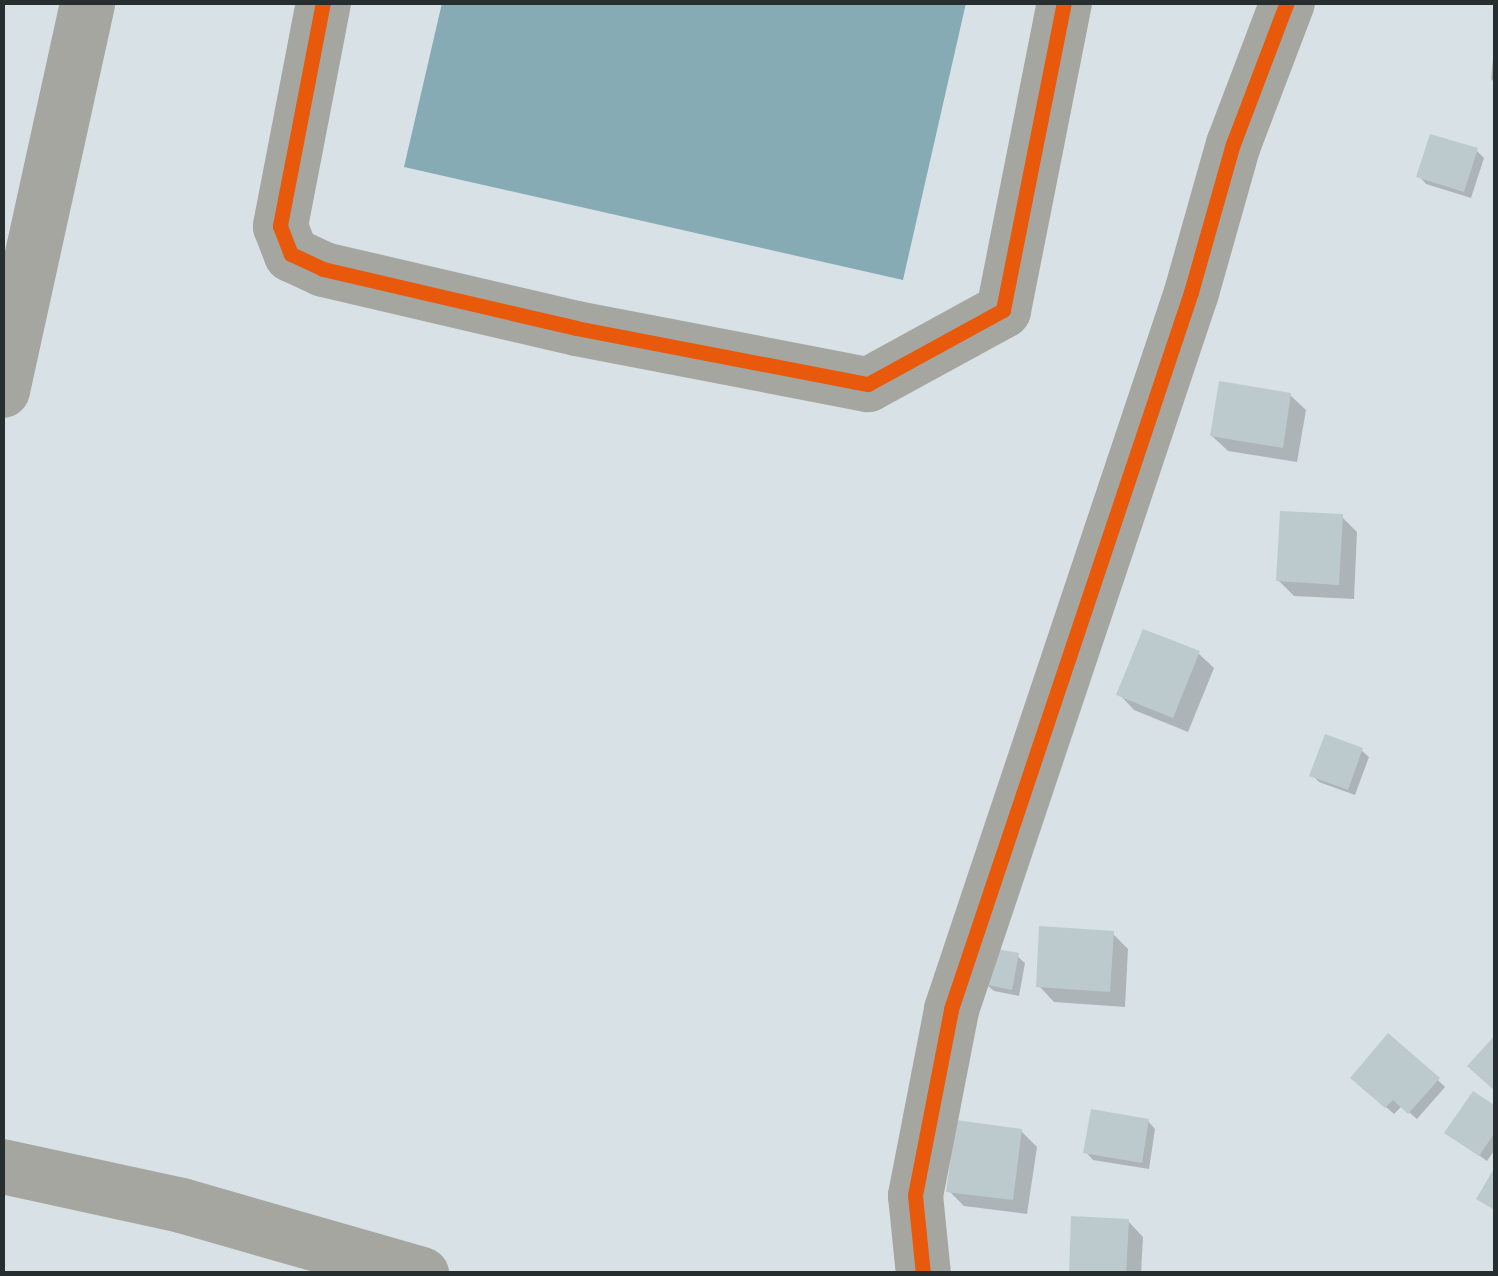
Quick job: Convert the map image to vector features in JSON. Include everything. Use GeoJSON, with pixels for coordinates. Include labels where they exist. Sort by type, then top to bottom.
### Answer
{"type":"FeatureCollection","features":[{"type":"Feature","properties":{"kind":"street"},"geometry":{"type":"LineString","coordinates":[[2,390],[88,2]]}},
{"type":"Feature","properties":{"kind":"street"},"geometry":{"type":"LineString","coordinates":[[323,2],[280,226],[292,254],[322,269],[576,328],[868,384],[1003,310],[1064,2]]}},
{"type":"Feature","properties":{"kind":"street"},"geometry":{"type":"LineString","coordinates":[[923,1274],[915,1195],[951,1009],[1185,310],[1233,144],[1286,2]]}},
{"type":"Feature","properties":{"kind":"street"},"geometry":{"type":"LineString","coordinates":[[2,1166],[181,1205],[420,1274]]}},
{"type":"Feature","properties":{"kind":"water"},"geometry":{"type":"Polygon","coordinates":[[[442,3],[966,3],[903,280],[404,167],[442,3]]]}},
{"type":"Feature","properties":{"kind":"building"},"geometry":{"type":"Polygon","coordinates":[[[1430,134],[1478,148],[1464,192],[1416,177],[1430,134]]]}},
{"type":"Feature","properties":{"kind":"building"},"geometry":{"type":"Polygon","coordinates":[[[1219,381],[1291,393],[1283,448],[1210,436],[1219,381]]]}},
{"type":"Feature","properties":{"kind":"building"},"geometry":{"type":"Polygon","coordinates":[[[1280,511],[1343,514],[1339,585],[1276,581],[1280,511]]]}},
{"type":"Feature","properties":{"kind":"building"},"geometry":{"type":"Polygon","coordinates":[[[1143,629],[1200,651],[1173,718],[1116,695],[1143,629]]]}},
{"type":"Feature","properties":{"kind":"building"},"geometry":{"type":"Polygon","coordinates":[[[1325,734],[1363,748],[1348,790],[1309,776],[1325,734]]]}},
{"type":"Feature","properties":{"kind":"building"},"geometry":{"type":"Polygon","coordinates":[[[1039,926],[1114,931],[1110,992],[1036,987],[1039,926]]]}},
{"type":"Feature","properties":{"kind":"building"},"geometry":{"type":"Polygon","coordinates":[[[990,948],[1019,953],[1012,990],[983,984],[990,948]]]}},
{"type":"Feature","properties":{"kind":"building"},"geometry":{"type":"Polygon","coordinates":[[[1388,1033],[1440,1078],[1408,1114],[1393,1100],[1385,1108],[1350,1078],[1388,1033]]]}},
{"type":"Feature","properties":{"kind":"building"},"geometry":{"type":"Polygon","coordinates":[[[1496,1034],[1496,1092],[1467,1066],[1496,1034]]]}},
{"type":"Feature","properties":{"kind":"building"},"geometry":{"type":"Polygon","coordinates":[[[1473,1091],[1496,1106],[1496,1131],[1479,1156],[1444,1133],[1473,1091]]]}},
{"type":"Feature","properties":{"kind":"building"},"geometry":{"type":"Polygon","coordinates":[[[1091,1109],[1149,1119],[1142,1163],[1083,1153],[1091,1109]]]}},
{"type":"Feature","properties":{"kind":"building"},"geometry":{"type":"Polygon","coordinates":[[[956,1120],[1022,1129],[1013,1200],[946,1192],[956,1120]]]}},
{"type":"Feature","properties":{"kind":"building"},"geometry":{"type":"Polygon","coordinates":[[[1496,1165],[1496,1211],[1476,1199],[1496,1165]]]}},
{"type":"Feature","properties":{"kind":"building"},"geometry":{"type":"Polygon","coordinates":[[[1071,1216],[1129,1219],[1126,1274],[1069,1274],[1071,1216]]]}},
{"type":"Feature","properties":{"kind":"cycle path"},"geometry":{"type":"LineString","coordinates":[[323,2],[280,226],[291,254],[323,269],[576,328],[868,384],[1003,310],[1064,2]]}},
{"type":"Feature","properties":{"kind":"cycle path"},"geometry":{"type":"LineString","coordinates":[[923,1274],[915,1195],[951,1009],[1191,292],[1233,144],[1287,2]]}}]}
